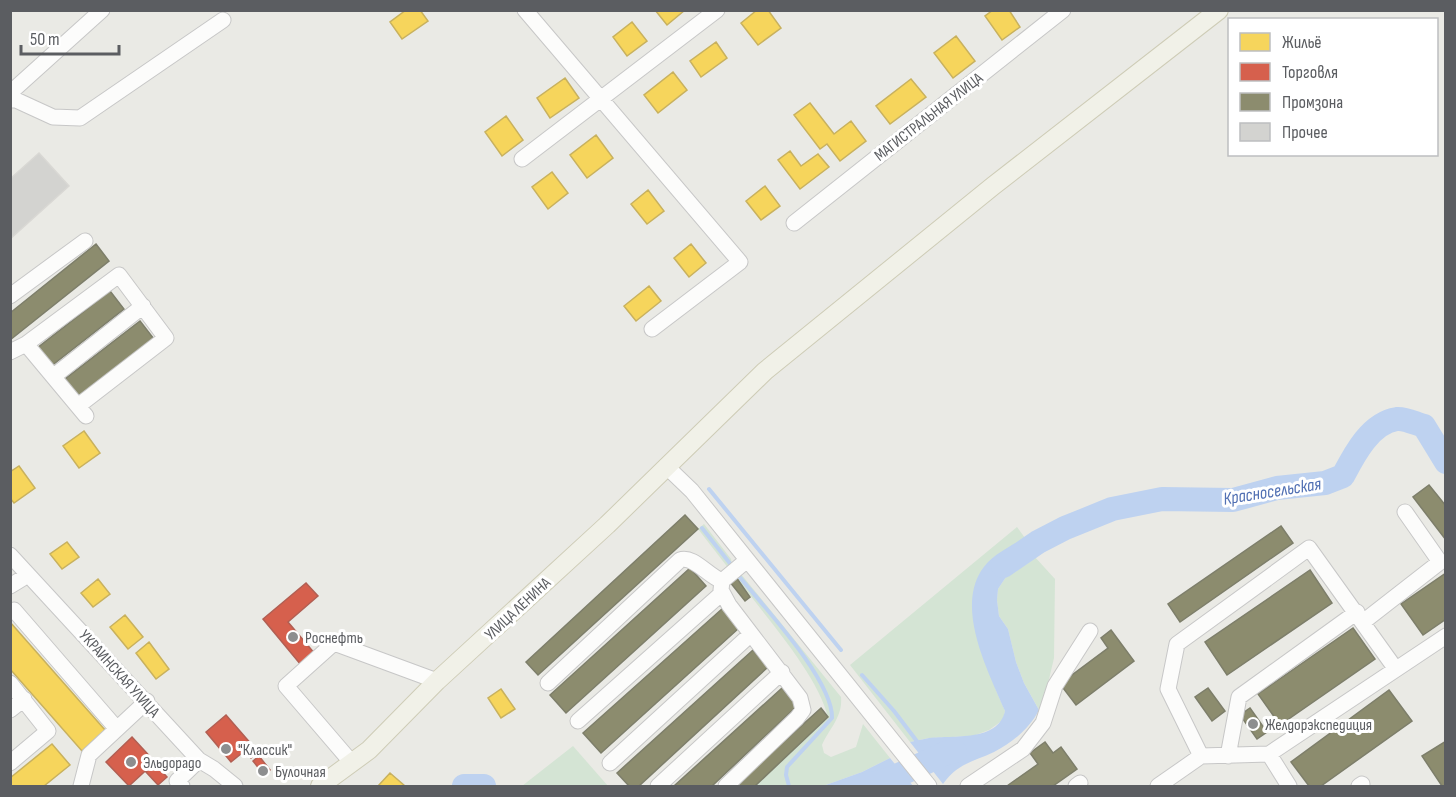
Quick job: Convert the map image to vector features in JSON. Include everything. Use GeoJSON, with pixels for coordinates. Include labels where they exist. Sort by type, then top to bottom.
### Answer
{"type":"FeatureCollection","features":[{"type":"Feature","properties":{"kind":"main road","name":"УЛИЦА ЛЕНИНА"},"geometry":{"type":"LineString","coordinates":[[320,786],[369,750],[438,681],[607,525],[765,371],[993,186],[1219,10]]}},
{"type":"Feature","properties":{"kind":"main road","name":"УЛИЦА ЛЕНИНА"},"geometry":{"type":"LineString","coordinates":[[343,786],[369,750]]}},
{"type":"Feature","properties":{"kind":"street"},"geometry":{"type":"LineString","coordinates":[[10,93],[102,10]]}},
{"type":"Feature","properties":{"kind":"street"},"geometry":{"type":"LineString","coordinates":[[525,10],[740,262],[652,329]]}},
{"type":"Feature","properties":{"kind":"street"},"geometry":{"type":"LineString","coordinates":[[522,159],[717,10]]}},
{"type":"Feature","properties":{"kind":"street","name":"МАГИСТРАЛЬНАЯ УЛИЦА"},"geometry":{"type":"LineString","coordinates":[[794,223],[1063,10]]}},
{"type":"Feature","properties":{"kind":"street"},"geometry":{"type":"LineString","coordinates":[[10,100],[16,100],[53,117],[80,118],[223,20]]}},
{"type":"Feature","properties":{"kind":"street"},"geometry":{"type":"LineString","coordinates":[[10,296],[86,241]]}},
{"type":"Feature","properties":{"kind":"street"},"geometry":{"type":"LineString","coordinates":[[10,352],[26,344],[119,275],[166,338],[82,411],[26,344]]}},
{"type":"Feature","properties":{"kind":"street"},"geometry":{"type":"LineString","coordinates":[[54,376],[143,306]]}},
{"type":"Feature","properties":{"kind":"street"},"geometry":{"type":"LineString","coordinates":[[666,466],[692,491],[929,786]]}},
{"type":"Feature","properties":{"kind":"street"},"geometry":{"type":"LineString","coordinates":[[1228,756],[1239,697],[1440,562],[1405,512]]}},
{"type":"Feature","properties":{"kind":"street"},"geometry":{"type":"LineString","coordinates":[[1201,756],[1168,689],[1177,644],[1309,548],[1395,668]]}},
{"type":"Feature","properties":{"kind":"street","name":"УКРАИНСКАЯ УЛИЦА"},"geometry":{"type":"LineString","coordinates":[[10,555],[199,760],[234,786]]}},
{"type":"Feature","properties":{"kind":"street"},"geometry":{"type":"LineString","coordinates":[[548,683],[680,560],[685,558],[692,560],[722,587],[751,634],[782,672],[803,705],[801,714],[726,786]]}},
{"type":"Feature","properties":{"kind":"street"},"geometry":{"type":"LineString","coordinates":[[578,721],[722,587],[746,561]]}},
{"type":"Feature","properties":{"kind":"street"},"geometry":{"type":"LineString","coordinates":[[10,586],[28,575]]}},
{"type":"Feature","properties":{"kind":"street"},"geometry":{"type":"LineString","coordinates":[[14,610],[117,729]]}},
{"type":"Feature","properties":{"kind":"street"},"geometry":{"type":"LineString","coordinates":[[977,784],[1023,748],[1042,723],[1054,686],[1090,631]]}},
{"type":"Feature","properties":{"kind":"street"},"geometry":{"type":"LineString","coordinates":[[610,763],[751,634]]}},
{"type":"Feature","properties":{"kind":"street"},"geometry":{"type":"LineString","coordinates":[[1158,786],[1201,756],[1269,754],[1446,636]]}},
{"type":"Feature","properties":{"kind":"street"},"geometry":{"type":"LineString","coordinates":[[352,763],[286,686],[334,643],[438,681]]}},
{"type":"Feature","properties":{"kind":"street"},"geometry":{"type":"LineString","coordinates":[[660,786],[782,672]]}},
{"type":"Feature","properties":{"kind":"street"},"geometry":{"type":"LineString","coordinates":[[10,683],[48,731],[10,763]]}},
{"type":"Feature","properties":{"kind":"street"},"geometry":{"type":"LineString","coordinates":[[10,710],[24,699]]}},
{"type":"Feature","properties":{"kind":"street"},"geometry":{"type":"LineString","coordinates":[[81,786],[89,755],[147,701]]}},
{"type":"Feature","properties":{"kind":"street"},"geometry":{"type":"LineString","coordinates":[[1269,754],[1289,786]]}},
{"type":"Feature","properties":{"kind":"street"},"geometry":{"type":"LineString","coordinates":[[182,786],[177,781],[199,760],[216,786]]}},
{"type":"Feature","properties":{"kind":"green space"},"geometry":{"type":"Polygon","coordinates":[[[704,524],[731,559],[732,564],[729,569],[698,529],[704,524]]]}},
{"type":"Feature","properties":{"kind":"green space"},"geometry":{"type":"Polygon","coordinates":[[[1017,527],[1025,538],[993,558],[995,688],[1005,711],[1003,720],[989,730],[973,736],[929,738],[910,742],[850,665],[1017,527]]]}},
{"type":"Feature","properties":{"kind":"green space"},"geometry":{"type":"Polygon","coordinates":[[[1034,556],[1055,579],[1054,658],[1043,705],[1039,710],[1024,683],[1008,629],[999,616],[997,600],[998,589],[1006,577],[1034,556]]]}},
{"type":"Feature","properties":{"kind":"green space"},"geometry":{"type":"Polygon","coordinates":[[[741,574],[841,697],[838,717],[822,745],[824,753],[831,757],[856,747],[863,724],[890,758],[862,772],[823,786],[755,786],[828,717],[813,682],[801,663],[736,577],[741,574]]]}},
{"type":"Feature","properties":{"kind":"green space"},"geometry":{"type":"Polygon","coordinates":[[[573,746],[608,786],[522,786],[573,746]]]}},
{"type":"Feature","properties":{"kind":"water"},"geometry":{"type":"Polygon","coordinates":[[[1025,538],[1034,556],[1006,577],[998,589],[997,600],[999,616],[1008,629],[1024,683],[1039,710],[1026,729],[1014,740],[960,767],[943,784],[910,742],[929,738],[973,735],[994,728],[1001,721],[1005,711],[984,661],[973,623],[974,587],[981,571],[990,561],[1025,538]]]}},
{"type":"Feature","properties":{"kind":"water"},"geometry":{"type":"Polygon","coordinates":[[[890,758],[913,786],[823,786],[862,772],[890,758]]]}},
{"type":"Feature","properties":{"kind":"building: Жильё"},"geometry":{"type":"Polygon","coordinates":[[[406,10],[420,10],[428,21],[402,39],[390,22],[406,10]]]}},
{"type":"Feature","properties":{"kind":"building: Жильё"},"geometry":{"type":"Polygon","coordinates":[[[655,10],[685,10],[667,25],[655,10]]]}},
{"type":"Feature","properties":{"kind":"building: Жильё"},"geometry":{"type":"Polygon","coordinates":[[[757,10],[768,10],[781,28],[758,45],[741,23],[757,10]]]}},
{"type":"Feature","properties":{"kind":"building: Жильё"},"geometry":{"type":"Polygon","coordinates":[[[993,10],[1009,10],[1020,27],[1002,40],[985,16],[993,10]]]}},
{"type":"Feature","properties":{"kind":"building: Жильё"},"geometry":{"type":"Polygon","coordinates":[[[632,22],[647,41],[627,56],[613,37],[632,22]]]}},
{"type":"Feature","properties":{"kind":"building: Жильё"},"geometry":{"type":"Polygon","coordinates":[[[956,36],[975,61],[953,78],[934,53],[956,36]]]}},
{"type":"Feature","properties":{"kind":"building: Жильё"},"geometry":{"type":"Polygon","coordinates":[[[716,42],[727,58],[701,77],[690,61],[716,42]]]}},
{"type":"Feature","properties":{"kind":"building: Жильё"},"geometry":{"type":"Polygon","coordinates":[[[673,72],[687,90],[658,113],[644,95],[673,72]]]}},
{"type":"Feature","properties":{"kind":"building: Жильё"},"geometry":{"type":"Polygon","coordinates":[[[565,78],[579,98],[550,118],[537,98],[565,78]]]}},
{"type":"Feature","properties":{"kind":"building: Жильё"},"geometry":{"type":"Polygon","coordinates":[[[911,79],[926,97],[890,124],[876,106],[911,79]]]}},
{"type":"Feature","properties":{"kind":"building: Жильё"},"geometry":{"type":"Polygon","coordinates":[[[810,103],[834,134],[851,121],[866,141],[840,161],[827,144],[820,149],[794,115],[810,103]]]}},
{"type":"Feature","properties":{"kind":"building: Жильё"},"geometry":{"type":"Polygon","coordinates":[[[506,116],[523,140],[502,156],[485,132],[506,116]]]}},
{"type":"Feature","properties":{"kind":"building: Жильё"},"geometry":{"type":"Polygon","coordinates":[[[596,135],[613,158],[587,178],[570,155],[596,135]]]}},
{"type":"Feature","properties":{"kind":"building: Жильё"},"geometry":{"type":"Polygon","coordinates":[[[790,151],[801,166],[818,154],[829,167],[800,189],[778,160],[790,151]]]}},
{"type":"Feature","properties":{"kind":"building: Жильё"},"geometry":{"type":"Polygon","coordinates":[[[552,172],[568,193],[548,209],[532,187],[552,172]]]}},
{"type":"Feature","properties":{"kind":"building: Жильё"},"geometry":{"type":"Polygon","coordinates":[[[765,186],[780,206],[761,220],[746,201],[765,186]]]}},
{"type":"Feature","properties":{"kind":"building: Жильё"},"geometry":{"type":"Polygon","coordinates":[[[648,190],[664,211],[647,224],[631,204],[648,190]]]}},
{"type":"Feature","properties":{"kind":"building: Жильё"},"geometry":{"type":"Polygon","coordinates":[[[691,244],[706,263],[689,277],[674,258],[691,244]]]}},
{"type":"Feature","properties":{"kind":"building: Жильё"},"geometry":{"type":"Polygon","coordinates":[[[649,286],[661,301],[636,321],[624,306],[649,286]]]}},
{"type":"Feature","properties":{"kind":"building: Жильё"},"geometry":{"type":"Polygon","coordinates":[[[84,431],[100,453],[79,468],[63,446],[84,431]]]}},
{"type":"Feature","properties":{"kind":"building: Жильё"},"geometry":{"type":"Polygon","coordinates":[[[19,466],[35,488],[14,503],[10,498],[10,472],[19,466]]]}},
{"type":"Feature","properties":{"kind":"building: Жильё"},"geometry":{"type":"Polygon","coordinates":[[[67,542],[79,557],[62,569],[50,554],[67,542]]]}},
{"type":"Feature","properties":{"kind":"building: Жильё"},"geometry":{"type":"Polygon","coordinates":[[[98,579],[110,594],[93,607],[81,593],[98,579]]]}},
{"type":"Feature","properties":{"kind":"building: Жильё"},"geometry":{"type":"Polygon","coordinates":[[[125,615],[143,637],[128,649],[110,627],[125,615]]]}},
{"type":"Feature","properties":{"kind":"building: Жильё"},"geometry":{"type":"Polygon","coordinates":[[[10,622],[105,730],[82,751],[10,669],[10,622]]]}},
{"type":"Feature","properties":{"kind":"building: Жильё"},"geometry":{"type":"Polygon","coordinates":[[[149,642],[169,669],[156,679],[136,653],[149,642]]]}},
{"type":"Feature","properties":{"kind":"building: Жильё"},"geometry":{"type":"Polygon","coordinates":[[[501,689],[515,709],[501,718],[488,698],[501,689]]]}},
{"type":"Feature","properties":{"kind":"building: Жильё"},"geometry":{"type":"Polygon","coordinates":[[[52,744],[70,765],[44,786],[10,786],[10,778],[52,744]]]}},
{"type":"Feature","properties":{"kind":"building: Жильё"},"geometry":{"type":"Polygon","coordinates":[[[390,773],[405,786],[378,786],[390,773]]]}},
{"type":"Feature","properties":{"kind":"building: Торговля"},"geometry":{"type":"Polygon","coordinates":[[[306,583],[318,596],[288,622],[315,654],[301,665],[263,619],[306,583]]]}},
{"type":"Feature","properties":{"kind":"building: Торговля"},"geometry":{"type":"Polygon","coordinates":[[[226,715],[252,745],[231,762],[206,732],[226,715]]]}},
{"type":"Feature","properties":{"kind":"building: Торговля","name":"Эльдорадо"},"geometry":{"type":"Polygon","coordinates":[[[132,737],[155,762],[129,786],[106,762],[132,737]]]}},
{"type":"Feature","properties":{"kind":"building: Торговля"},"geometry":{"type":"Polygon","coordinates":[[[251,747],[257,753],[251,758],[245,751],[251,747]]]}},
{"type":"Feature","properties":{"kind":"building: Торговля"},"geometry":{"type":"Polygon","coordinates":[[[259,756],[270,770],[264,775],[253,761],[259,756]]]}},
{"type":"Feature","properties":{"kind":"building: Торговля"},"geometry":{"type":"Polygon","coordinates":[[[155,764],[167,777],[158,785],[146,772],[155,764]]]}},
{"type":"Feature","properties":{"kind":"building: Промзона"},"geometry":{"type":"Polygon","coordinates":[[[96,244],[109,261],[10,340],[10,313],[96,244]]]}},
{"type":"Feature","properties":{"kind":"building: Промзона"},"geometry":{"type":"Polygon","coordinates":[[[110,291],[124,309],[50,367],[36,349],[110,291]]]}},
{"type":"Feature","properties":{"kind":"building: Промзона"},"geometry":{"type":"Polygon","coordinates":[[[140,321],[154,339],[79,397],[65,379],[140,321]]]}},
{"type":"Feature","properties":{"kind":"building: Промзона"},"geometry":{"type":"Polygon","coordinates":[[[1429,485],[1446,506],[1446,540],[1413,497],[1429,485]]]}},
{"type":"Feature","properties":{"kind":"building: Промзона"},"geometry":{"type":"Polygon","coordinates":[[[685,515],[698,529],[538,675],[526,662],[685,515]]]}},
{"type":"Feature","properties":{"kind":"building: Промзона"},"geometry":{"type":"Polygon","coordinates":[[[1281,526],[1293,543],[1180,622],[1168,604],[1281,526]]]}},
{"type":"Feature","properties":{"kind":"building: Промзона"},"geometry":{"type":"Polygon","coordinates":[[[690,568],[706,586],[566,713],[550,695],[690,568]]]}},
{"type":"Feature","properties":{"kind":"building: Промзона"},"geometry":{"type":"Polygon","coordinates":[[[1310,570],[1332,603],[1227,675],[1205,642],[1310,570]]]}},
{"type":"Feature","properties":{"kind":"building: Промзона"},"geometry":{"type":"Polygon","coordinates":[[[1446,573],[1446,619],[1423,635],[1401,604],[1446,573]]]}},
{"type":"Feature","properties":{"kind":"building: Промзона"},"geometry":{"type":"Polygon","coordinates":[[[736,577],[750,597],[745,601],[730,582],[736,577]]]}},
{"type":"Feature","properties":{"kind":"building: Промзона"},"geometry":{"type":"Polygon","coordinates":[[[723,608],[739,628],[601,753],[583,733],[723,608]]]}},
{"type":"Feature","properties":{"kind":"building: Промзона"},"geometry":{"type":"Polygon","coordinates":[[[1353,628],[1375,659],[1280,725],[1258,694],[1353,628]]]}},
{"type":"Feature","properties":{"kind":"building: Промзона"},"geometry":{"type":"Polygon","coordinates":[[[1111,630],[1134,661],[1076,705],[1060,684],[1108,648],[1101,638],[1111,630]]]}},
{"type":"Feature","properties":{"kind":"building: Промзона"},"geometry":{"type":"Polygon","coordinates":[[[753,650],[768,667],[639,786],[629,786],[617,773],[753,650]]]}},
{"type":"Feature","properties":{"kind":"building: Промзона"},"geometry":{"type":"Polygon","coordinates":[[[782,688],[797,706],[712,786],[674,786],[782,688]]]}},
{"type":"Feature","properties":{"kind":"building: Промзона"},"geometry":{"type":"Polygon","coordinates":[[[1208,688],[1225,711],[1212,721],[1195,697],[1208,688]]]}},
{"type":"Feature","properties":{"kind":"building: Промзона"},"geometry":{"type":"Polygon","coordinates":[[[1389,690],[1412,721],[1321,786],[1309,786],[1291,762],[1389,690]]]}},
{"type":"Feature","properties":{"kind":"building: Промзона"},"geometry":{"type":"Polygon","coordinates":[[[821,708],[828,717],[755,786],[735,786],[821,708]]]}},
{"type":"Feature","properties":{"kind":"building: Промзона","name":"Желдорэкспедиция"},"geometry":{"type":"Polygon","coordinates":[[[1250,708],[1267,732],[1257,739],[1240,715],[1250,708]]]}},
{"type":"Feature","properties":{"kind":"building: Промзона"},"geometry":{"type":"Polygon","coordinates":[[[1446,741],[1446,786],[1442,786],[1422,756],[1446,741]]]}},
{"type":"Feature","properties":{"kind":"building: Промзона"},"geometry":{"type":"Polygon","coordinates":[[[1045,742],[1053,753],[1061,747],[1077,769],[1053,786],[1007,786],[1038,764],[1030,753],[1045,742]]]}},
{"type":"Feature","properties":{"kind":"building: Прочее"},"geometry":{"type":"Polygon","coordinates":[[[39,153],[69,186],[10,239],[10,179],[39,153]]]}},
{"type":"Feature","properties":{"kind":"waterway","name":"Красносельская"},"geometry":{"type":"LineString","coordinates":[[1003,566],[1038,542],[1112,509],[1162,499],[1233,500],[1277,488],[1325,483],[1343,476],[1371,433],[1387,422],[1397,419],[1424,426],[1446,462]]}},
{"type":"Feature","properties":{"kind":"waterway"},"geometry":{"type":"LineString","coordinates":[[709,489],[841,650]]}},
{"type":"Feature","properties":{"kind":"waterway"},"geometry":{"type":"LineString","coordinates":[[702,528],[732,566]]}},
{"type":"Feature","properties":{"kind":"waterway"},"geometry":{"type":"LineString","coordinates":[[738,575],[795,644],[821,684],[829,702],[832,718],[787,767],[786,775],[789,786]]}},
{"type":"Feature","properties":{"kind":"waterway"},"geometry":{"type":"LineString","coordinates":[[862,675],[919,744]]}},
{"type":"Feature","properties":{"kind":"waterway","name":"Красносельская"},"geometry":{"type":"LineString","coordinates":[[863,786],[890,779],[955,751]]}},
{"type":"Feature","properties":{"kind":"waterway","name":"Красносельская"},"geometry":{"type":"LineString","coordinates":[[464,786],[484,786]]}},
{"type":"Feature","properties":{"kind":"place","name":"Роснефть"},"geometry":{"type":"Point","coordinates":[293,637]}},
{"type":"Feature","properties":{"kind":"place","name":"Желдорэкспедиция"},"geometry":{"type":"Point","coordinates":[1253,724]}},
{"type":"Feature","properties":{"kind":"place","name":"\"Классик\""},"geometry":{"type":"Point","coordinates":[226,749]}},
{"type":"Feature","properties":{"kind":"place","name":"Эльдорадо"},"geometry":{"type":"Point","coordinates":[131,762]}},
{"type":"Feature","properties":{"kind":"place","name":"Булочная"},"geometry":{"type":"Point","coordinates":[263,771]}}]}
